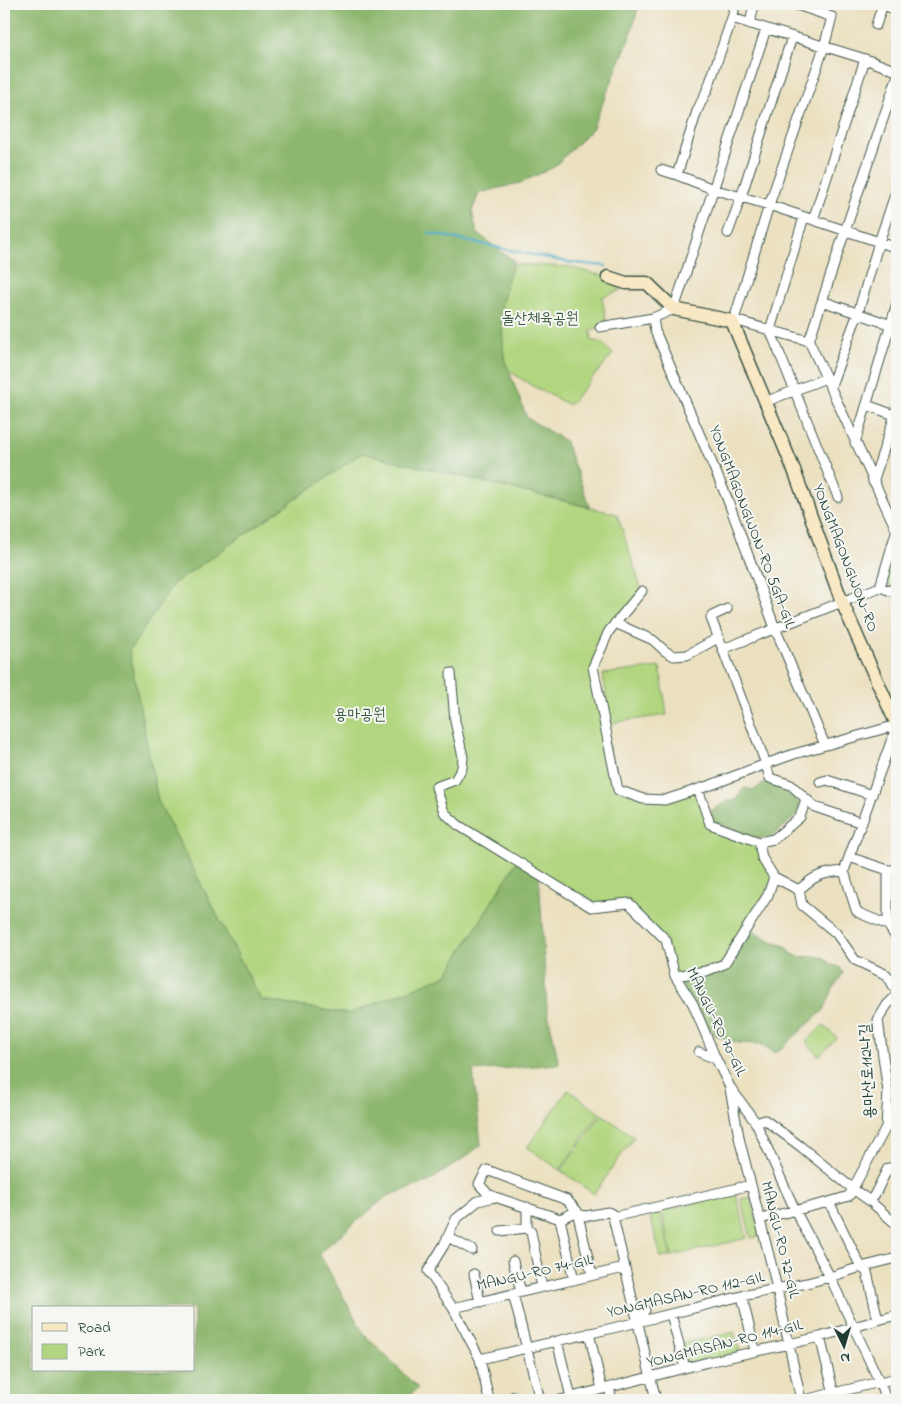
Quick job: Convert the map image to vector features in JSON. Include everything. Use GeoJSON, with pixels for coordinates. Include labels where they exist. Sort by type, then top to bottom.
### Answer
{"type":"FeatureCollection","features":[{"type":"Feature","properties":{"kind":"street"},"geometry":{"type":"LineString","coordinates":[[677,175],[697,111],[708,88],[732,18],[733,9],[730,4]]}},
{"type":"Feature","properties":{"kind":"street"},"geometry":{"type":"LineString","coordinates":[[750,24],[754,4]]}},
{"type":"Feature","properties":{"kind":"street"},"geometry":{"type":"LineString","coordinates":[[733,320],[769,205],[824,47],[832,18],[794,4]]}},
{"type":"Feature","properties":{"kind":"street"},"geometry":{"type":"LineString","coordinates":[[876,25],[883,4],[897,10]]}},
{"type":"Feature","properties":{"kind":"street"},"geometry":{"type":"LineString","coordinates":[[732,18],[865,59],[897,71]]}},
{"type":"Feature","properties":{"kind":"street"},"geometry":{"type":"LineString","coordinates":[[600,327],[653,318],[674,309],[766,29]]}},
{"type":"Feature","properties":{"kind":"street"},"geometry":{"type":"LineString","coordinates":[[728,233],[792,37]]}},
{"type":"Feature","properties":{"kind":"street"},"geometry":{"type":"LineString","coordinates":[[838,497],[770,330],[865,59]]}},
{"type":"Feature","properties":{"kind":"street"},"geometry":{"type":"LineString","coordinates":[[880,587],[897,530],[809,341],[897,78]]}},
{"type":"Feature","properties":{"kind":"street"},"geometry":{"type":"LineString","coordinates":[[661,170],[713,189],[769,205],[897,248]]}},
{"type":"Feature","properties":{"kind":"street"},"geometry":{"type":"LineString","coordinates":[[830,388],[858,313],[897,189]]}},
{"type":"Feature","properties":{"kind":"street"},"geometry":{"type":"LineString","coordinates":[[608,277],[626,283],[647,284],[674,309],[733,320],[809,341]]}},
{"type":"Feature","properties":{"kind":"street"},"geometry":{"type":"LineString","coordinates":[[822,301],[894,326]]}},
{"type":"Feature","properties":{"kind":"street"},"geometry":{"type":"LineString","coordinates":[[855,443],[866,405],[894,326],[897,303]]}},
{"type":"Feature","properties":{"kind":"street","name":"YONGMAGONGWON-RO 5GA-GIL"},"geometry":{"type":"LineString","coordinates":[[653,318],[655,332],[727,498],[775,628],[825,745]]}},
{"type":"Feature","properties":{"kind":"street","name":"YONGMAGONGWON-RO"},"geometry":{"type":"LineString","coordinates":[[733,320],[794,470],[842,602],[897,725]]}},
{"type":"Feature","properties":{"kind":"street"},"geometry":{"type":"LineString","coordinates":[[765,402],[826,378]]}},
{"type":"Feature","properties":{"kind":"street"},"geometry":{"type":"LineString","coordinates":[[866,405],[897,413],[873,482]]}},
{"type":"Feature","properties":{"kind":"street"},"geometry":{"type":"LineString","coordinates":[[723,649],[880,587],[897,593]]}},
{"type":"Feature","properties":{"kind":"street"},"geometry":{"type":"LineString","coordinates":[[642,591],[609,631],[593,667],[618,790],[643,799],[665,800],[766,764],[897,725]]}},
{"type":"Feature","properties":{"kind":"street"},"geometry":{"type":"LineString","coordinates":[[727,610],[710,617],[771,779],[791,785],[817,808],[862,822]]}},
{"type":"Feature","properties":{"kind":"street"},"geometry":{"type":"LineString","coordinates":[[615,623],[653,640],[674,656],[687,655],[718,638]]}},
{"type":"Feature","properties":{"kind":"street","name":"MANGU-RO 70-GIL"},"geometry":{"type":"LineString","coordinates":[[451,673],[455,716],[463,757],[462,768],[455,780],[436,787],[444,812],[458,825],[591,906],[629,903],[666,940],[675,976],[693,1004],[730,1087],[756,1123],[880,1383],[886,1400]]}},
{"type":"Feature","properties":{"kind":"street"},"geometry":{"type":"LineString","coordinates":[[897,725],[844,871],[856,910],[888,925],[897,939]]}},
{"type":"Feature","properties":{"kind":"street"},"geometry":{"type":"LineString","coordinates":[[820,782],[827,780],[872,795]]}},
{"type":"Feature","properties":{"kind":"street"},"geometry":{"type":"LineString","coordinates":[[698,789],[710,824],[758,842],[776,838],[800,817],[806,799]]}},
{"type":"Feature","properties":{"kind":"street"},"geometry":{"type":"LineString","coordinates":[[758,842],[762,858],[774,877],[799,890]]}},
{"type":"Feature","properties":{"kind":"street"},"geometry":{"type":"LineString","coordinates":[[849,857],[893,870],[888,925]]}},
{"type":"Feature","properties":{"kind":"street"},"geometry":{"type":"LineString","coordinates":[[799,890],[810,880],[823,873],[844,871]]}},
{"type":"Feature","properties":{"kind":"street"},"geometry":{"type":"LineString","coordinates":[[675,976],[706,971],[724,964],[768,895],[774,877]]}},
{"type":"Feature","properties":{"kind":"street"},"geometry":{"type":"LineString","coordinates":[[799,890],[802,905],[836,933],[854,960],[887,975],[897,994]]}},
{"type":"Feature","properties":{"kind":"street","name":"용마산로112나길"},"geometry":{"type":"LineString","coordinates":[[852,1189],[886,1127],[888,1092],[878,1020],[887,1005],[897,994]]}},
{"type":"Feature","properties":{"kind":"street"},"geometry":{"type":"LineString","coordinates":[[699,1052],[716,1059]]}},
{"type":"Feature","properties":{"kind":"street","name":"MANGU-RO 72-GIL"},"geometry":{"type":"LineString","coordinates":[[730,1087],[740,1142],[803,1400]]}},
{"type":"Feature","properties":{"kind":"street"},"geometry":{"type":"LineString","coordinates":[[756,1123],[765,1120],[870,1201],[897,1225]]}},
{"type":"Feature","properties":{"kind":"street"},"geometry":{"type":"LineString","coordinates":[[870,1201],[888,1168],[897,1171]]}},
{"type":"Feature","properties":{"kind":"street"},"geometry":{"type":"LineString","coordinates":[[578,1212],[560,1219],[488,1194],[479,1184],[487,1170],[567,1200],[578,1212],[586,1216],[608,1212],[612,1214],[656,1400]]}},
{"type":"Feature","properties":{"kind":"street"},"geometry":{"type":"LineString","coordinates":[[613,1217],[751,1184]]}},
{"type":"Feature","properties":{"kind":"street"},"geometry":{"type":"LineString","coordinates":[[760,1219],[847,1197],[852,1189]]}},
{"type":"Feature","properties":{"kind":"street"},"geometry":{"type":"LineString","coordinates":[[490,1400],[480,1359],[453,1308],[428,1271],[448,1238],[456,1219],[478,1201],[495,1197]]}},
{"type":"Feature","properties":{"kind":"street"},"geometry":{"type":"LineString","coordinates":[[829,1202],[861,1266],[867,1272],[878,1320]]}},
{"type":"Feature","properties":{"kind":"street"},"geometry":{"type":"LineString","coordinates":[[527,1207],[527,1228],[531,1232],[542,1287]]}},
{"type":"Feature","properties":{"kind":"street"},"geometry":{"type":"LineString","coordinates":[[578,1212],[592,1275]]}},
{"type":"Feature","properties":{"kind":"street"},"geometry":{"type":"LineString","coordinates":[[560,1219],[574,1280]]}},
{"type":"Feature","properties":{"kind":"street"},"geometry":{"type":"LineString","coordinates":[[500,1231],[527,1228]]}},
{"type":"Feature","properties":{"kind":"street"},"geometry":{"type":"LineString","coordinates":[[448,1238],[472,1250]]}},
{"type":"Feature","properties":{"kind":"street","name":"YONGMASAN-RO 112-GIL"},"geometry":{"type":"LineString","coordinates":[[480,1359],[742,1296],[830,1277],[861,1266],[897,1258]]}},
{"type":"Feature","properties":{"kind":"street"},"geometry":{"type":"LineString","coordinates":[[513,1261],[526,1348],[540,1400]]}},
{"type":"Feature","properties":{"kind":"street","name":"MANGU-RO 74-GIL"},"geometry":{"type":"LineString","coordinates":[[453,1308],[624,1268]]}},
{"type":"Feature","properties":{"kind":"street"},"geometry":{"type":"LineString","coordinates":[[764,1273],[773,1271]]}},
{"type":"Feature","properties":{"kind":"street"},"geometry":{"type":"LineString","coordinates":[[474,1274],[480,1302]]}},
{"type":"Feature","properties":{"kind":"street"},"geometry":{"type":"LineString","coordinates":[[742,1296],[755,1352]]}},
{"type":"Feature","properties":{"kind":"street"},"geometry":{"type":"LineString","coordinates":[[637,1322],[645,1310]]}},
{"type":"Feature","properties":{"kind":"street"},"geometry":{"type":"LineString","coordinates":[[671,1314],[685,1368]]}},
{"type":"Feature","properties":{"kind":"street","name":"YONGMASAN-RO 114-GIL"},"geometry":{"type":"LineString","coordinates":[[560,1400],[685,1368],[820,1337],[897,1315]]}},
{"type":"Feature","properties":{"kind":"street"},"geometry":{"type":"LineString","coordinates":[[589,1333],[606,1389],[612,1400]]}},
{"type":"Feature","properties":{"kind":"street"},"geometry":{"type":"LineString","coordinates":[[820,1337],[834,1394]]}},
{"type":"Feature","properties":{"kind":"street"},"geometry":{"type":"LineString","coordinates":[[557,1341],[571,1397]]}},
{"type":"Feature","properties":{"kind":"street"},"geometry":{"type":"LineString","coordinates":[[803,1400],[897,1378]]}},
{"type":"Feature","properties":{"kind":"green space"},"geometry":{"type":"Polygon","coordinates":[[[4,4],[639,4],[630,37],[592,129],[554,167],[520,183],[479,193],[472,211],[477,233],[514,261],[501,309],[504,358],[527,418],[565,441],[590,507],[362,453],[173,584],[129,651],[158,801],[261,1000],[349,1014],[447,975],[517,861],[539,875],[547,1009],[559,1064],[473,1071],[481,1145],[428,1182],[387,1196],[319,1253],[364,1334],[418,1388],[404,1400],[4,1400],[4,4]]]}},
{"type":"Feature","properties":{"kind":"green space","name":"돌산체육공원"},"geometry":{"type":"Polygon","coordinates":[[[515,264],[569,267],[608,277],[621,290],[602,297],[607,325],[591,330],[592,341],[601,342],[613,354],[569,405],[506,369],[492,280],[515,264]]]}},
{"type":"Feature","properties":{"kind":"green space","name":"용마공원"},"geometry":{"type":"Polygon","coordinates":[[[362,453],[617,514],[642,591],[609,631],[593,667],[618,790],[665,800],[698,789],[710,824],[759,842],[774,877],[724,964],[675,976],[666,940],[629,903],[591,907],[517,861],[447,975],[349,1014],[261,1000],[158,801],[129,651],[173,584],[362,453]]]}},
{"type":"Feature","properties":{"kind":"green space"},"geometry":{"type":"Polygon","coordinates":[[[888,565],[897,568],[897,593],[881,587],[888,565]]]}},
{"type":"Feature","properties":{"kind":"green space"},"geometry":{"type":"Polygon","coordinates":[[[660,667],[667,715],[610,723],[603,674],[660,667]]]}},
{"type":"Feature","properties":{"kind":"green space"},"geometry":{"type":"Polygon","coordinates":[[[769,782],[800,804],[797,815],[773,836],[758,839],[714,822],[711,815],[712,810],[726,802],[738,799],[745,788],[754,790],[769,782]]]}},
{"type":"Feature","properties":{"kind":"green space"},"geometry":{"type":"Polygon","coordinates":[[[747,927],[775,943],[786,946],[792,954],[800,957],[815,956],[825,958],[831,965],[840,967],[843,973],[833,989],[824,1010],[776,1053],[760,1044],[738,1043],[714,1035],[675,976],[724,964],[747,927]]]}},
{"type":"Feature","properties":{"kind":"green space"},"geometry":{"type":"Polygon","coordinates":[[[823,1025],[837,1038],[819,1056],[806,1042],[823,1025]]]}},
{"type":"Feature","properties":{"kind":"green space"},"geometry":{"type":"Polygon","coordinates":[[[568,1090],[600,1113],[560,1170],[527,1147],[568,1090]]]}},
{"type":"Feature","properties":{"kind":"green space"},"geometry":{"type":"Polygon","coordinates":[[[602,1114],[634,1137],[594,1194],[561,1171],[602,1114]]]}},
{"type":"Feature","properties":{"kind":"green space"},"geometry":{"type":"Polygon","coordinates":[[[736,1193],[747,1238],[672,1256],[662,1211],[736,1193]]]}},
{"type":"Feature","properties":{"kind":"green space"},"geometry":{"type":"Polygon","coordinates":[[[751,1197],[760,1236],[751,1238],[741,1199],[751,1197]]]}},
{"type":"Feature","properties":{"kind":"green space"},"geometry":{"type":"Polygon","coordinates":[[[660,1213],[671,1256],[661,1258],[650,1216],[660,1213]]]}},
{"type":"Feature","properties":{"kind":"green space"},"geometry":{"type":"Polygon","coordinates":[[[734,1332],[740,1352],[685,1366],[680,1344],[734,1332]]]}},
{"type":"Feature","properties":{"kind":"waterway"},"geometry":{"type":"LineString","coordinates":[[429,233],[567,262],[606,266]]}}]}
